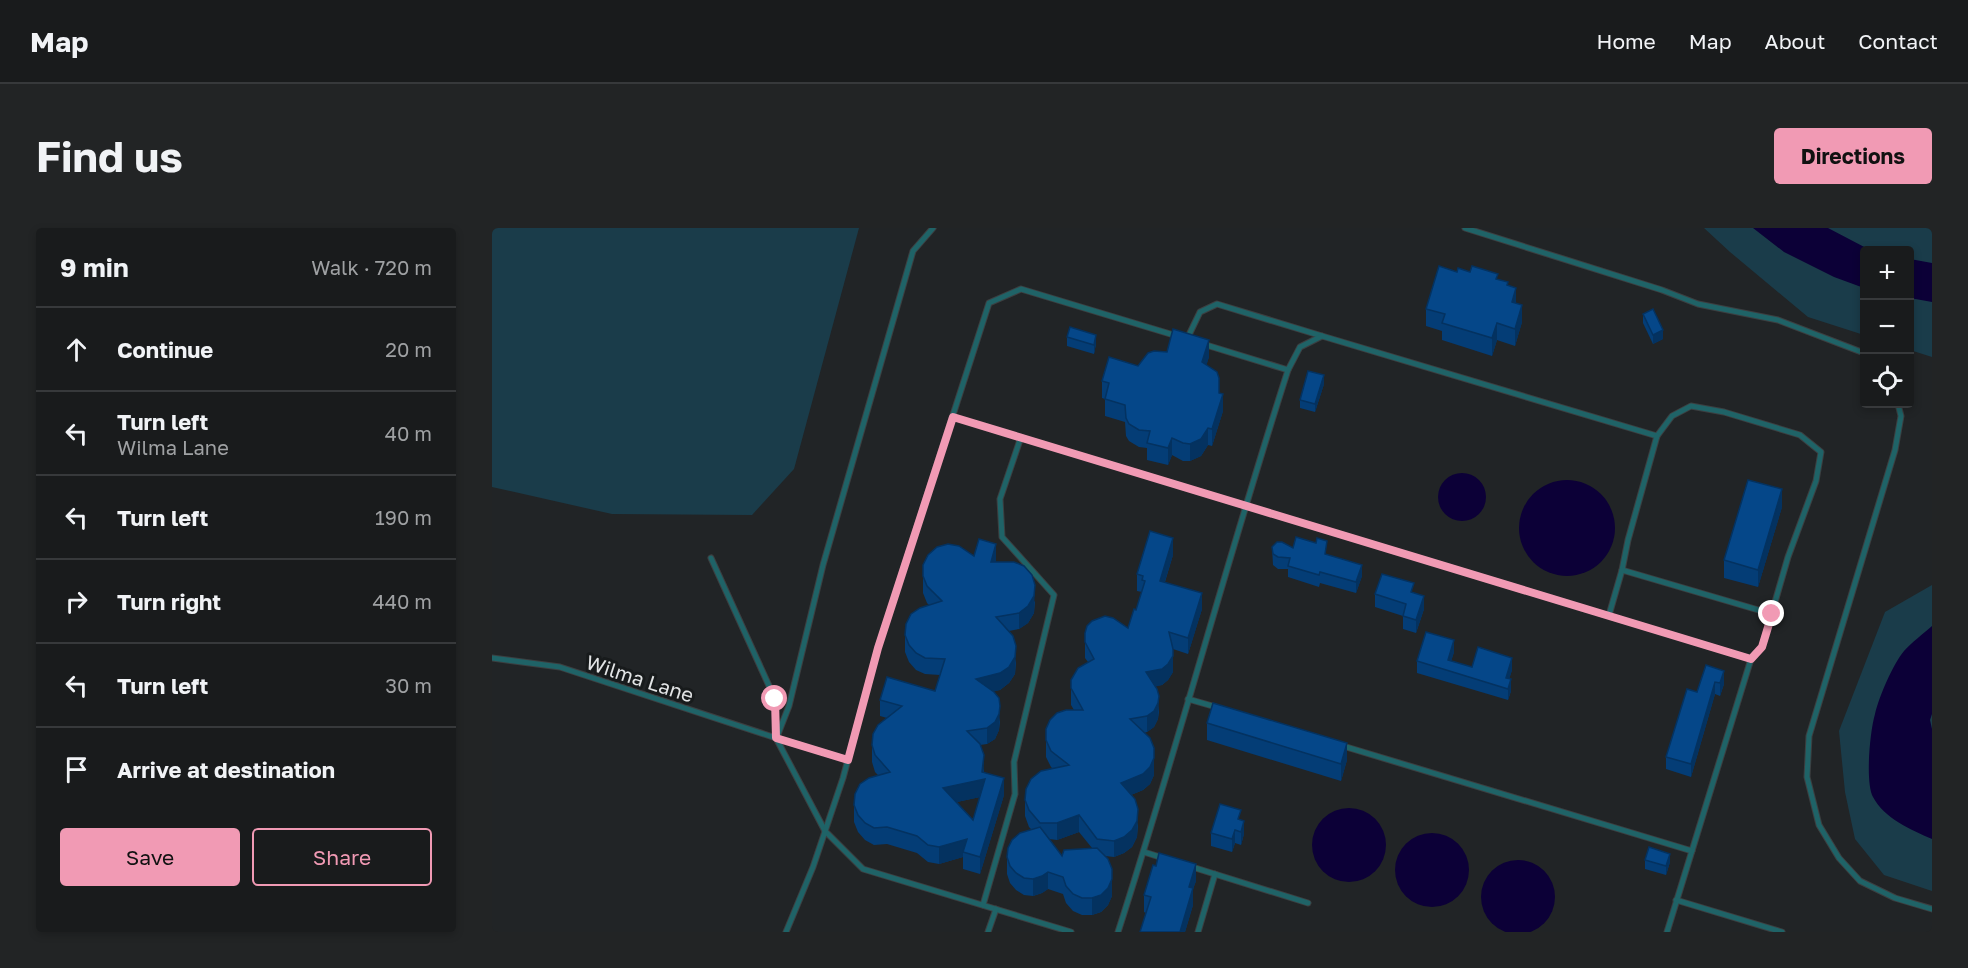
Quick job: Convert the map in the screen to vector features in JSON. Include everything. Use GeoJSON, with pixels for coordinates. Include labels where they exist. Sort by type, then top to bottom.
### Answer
{"type":"FeatureCollection","features":[{"type":"Feature","properties":{"kind":"lane"},"geometry":{"type":"LineString","coordinates":[[776,738],[789,706],[823,565],[914,251],[933,228]]}},
{"type":"Feature","properties":{"kind":"lane"},"geometry":{"type":"LineString","coordinates":[[1465,228],[1662,290],[1698,304],[1779,320],[1860,350]]}},
{"type":"Feature","properties":{"kind":"lane"},"geometry":{"type":"LineString","coordinates":[[786,932],[813,867],[848,760],[878,648],[989,303],[1021,289],[1288,370]]}},
{"type":"Feature","properties":{"kind":"lane"},"geometry":{"type":"LineString","coordinates":[[1187,339],[1200,312],[1217,304],[1657,436]]}},
{"type":"Feature","properties":{"kind":"lane"},"geometry":{"type":"LineString","coordinates":[[1118,932],[1144,852],[1245,504],[1288,370],[1300,347],[1322,336]]}},
{"type":"Feature","properties":{"kind":"lane"},"geometry":{"type":"LineString","coordinates":[[1610,615],[1657,436],[1672,416],[1691,406],[1724,411],[1800,435],[1821,452],[1816,481],[1788,557],[1762,647],[1751,659],[1667,932]]}},
{"type":"Feature","properties":{"kind":"lane"},"geometry":{"type":"LineString","coordinates":[[1899,408],[1901,416],[1895,450],[1809,736],[1807,777],[1819,825],[1839,858],[1860,880],[1895,898],[1932,909]]}},
{"type":"Feature","properties":{"kind":"lane"},"geometry":{"type":"LineString","coordinates":[[953,417],[1751,659]]}},
{"type":"Feature","properties":{"kind":"lane"},"geometry":{"type":"LineString","coordinates":[[983,906],[1015,794],[1014,762],[1054,595],[1002,537],[1000,499],[1021,437]]}},
{"type":"Feature","properties":{"kind":"lane"},"geometry":{"type":"LineString","coordinates":[[711,558],[775,699],[776,738],[825,831],[863,869],[1071,932]]}},
{"type":"Feature","properties":{"kind":"lane"},"geometry":{"type":"LineString","coordinates":[[1622,570],[1772,614]]}},
{"type":"Feature","properties":{"kind":"lane","name":"Wilma Lane"},"geometry":{"type":"LineString","coordinates":[[492,658],[560,667],[848,760]]}},
{"type":"Feature","properties":{"kind":"lane"},"geometry":{"type":"LineString","coordinates":[[1188,699],[1222,709]]}},
{"type":"Feature","properties":{"kind":"lane"},"geometry":{"type":"LineString","coordinates":[[1337,744],[1692,851]]}},
{"type":"Feature","properties":{"kind":"lane"},"geometry":{"type":"LineString","coordinates":[[1144,852],[1174,861]]}},
{"type":"Feature","properties":{"kind":"lane"},"geometry":{"type":"LineString","coordinates":[[1184,864],[1308,903]]}},
{"type":"Feature","properties":{"kind":"lane"},"geometry":{"type":"LineString","coordinates":[[1198,932],[1215,874]]}},
{"type":"Feature","properties":{"kind":"lane"},"geometry":{"type":"LineString","coordinates":[[1676,900],[1782,932]]}},
{"type":"Feature","properties":{"kind":"lane"},"geometry":{"type":"LineString","coordinates":[[988,932],[996,909]]}},
{"type":"Feature","properties":{"kind":"shaded area"},"geometry":{"type":"Polygon","coordinates":[[[492,228],[859,228],[794,469],[752,515],[612,514],[492,487],[492,228]]]}},
{"type":"Feature","properties":{"kind":"shaded area"},"geometry":{"type":"Polygon","coordinates":[[[1704,228],[1932,228],[1932,357],[1914,351],[1914,246],[1860,246],[1860,334],[1808,317],[1704,228]]]}},
{"type":"Feature","properties":{"kind":"shaded area"},"geometry":{"type":"Polygon","coordinates":[[[1753,228],[1828,228],[1862,246],[1860,246],[1860,287],[1834,277],[1784,252],[1753,228]]]}},
{"type":"Feature","properties":{"kind":"shaded area"},"geometry":{"type":"Polygon","coordinates":[[[1914,260],[1932,263],[1932,302],[1914,299],[1914,260]]]}},
{"type":"Feature","properties":{"kind":"shaded area"},"geometry":{"type":"Polygon","coordinates":[[[1462,473],[1479,480],[1486,497],[1479,514],[1462,521],[1445,514],[1438,497],[1445,480],[1462,473]]]}},
{"type":"Feature","properties":{"kind":"shaded area"},"geometry":{"type":"Polygon","coordinates":[[[1567,480],[1585,484],[1601,494],[1611,510],[1615,528],[1611,546],[1601,562],[1585,572],[1567,576],[1549,572],[1533,562],[1523,546],[1519,528],[1523,510],[1533,494],[1549,484],[1567,480]]]}},
{"type":"Feature","properties":{"kind":"shaded area"},"geometry":{"type":"Polygon","coordinates":[[[1932,585],[1932,891],[1884,875],[1855,839],[1845,792],[1839,731],[1885,612],[1932,585]]]}},
{"type":"Feature","properties":{"kind":"shaded area"},"geometry":{"type":"Polygon","coordinates":[[[1932,626],[1932,714],[1930,720],[1932,729],[1932,839],[1915,832],[1884,811],[1873,797],[1869,769],[1873,722],[1887,681],[1904,651],[1932,626]]]}},
{"type":"Feature","properties":{"kind":"shaded area"},"geometry":{"type":"Polygon","coordinates":[[[1349,808],[1370,814],[1380,824],[1386,845],[1380,866],[1370,876],[1349,882],[1328,876],[1318,866],[1312,845],[1318,824],[1328,814],[1349,808]]]}},
{"type":"Feature","properties":{"kind":"shaded area"},"geometry":{"type":"Polygon","coordinates":[[[1432,833],[1453,839],[1463,849],[1469,870],[1463,891],[1453,901],[1432,907],[1411,901],[1401,891],[1395,870],[1401,849],[1411,839],[1432,833]]]}},
{"type":"Feature","properties":{"kind":"shaded area"},"geometry":{"type":"Polygon","coordinates":[[[1518,860],[1532,863],[1544,871],[1552,883],[1555,897],[1552,911],[1544,923],[1532,931],[1518,934],[1504,931],[1492,923],[1484,911],[1481,897],[1484,883],[1492,871],[1504,863],[1518,860]]]}},
{"type":"Feature","properties":{"kind":"building"},"geometry":{"type":"Polygon","coordinates":[[[1439,266],[1457,272],[1458,268],[1470,272],[1472,266],[1498,274],[1496,279],[1508,282],[1507,285],[1516,288],[1512,302],[1522,305],[1515,329],[1497,323],[1492,338],[1442,323],[1445,314],[1426,309],[1439,266]]]}},
{"type":"Feature","properties":{"kind":"building"},"geometry":{"type":"Polygon","coordinates":[[[1653,309],[1663,330],[1653,335],[1643,314],[1653,309]]]}},
{"type":"Feature","properties":{"kind":"building"},"geometry":{"type":"Polygon","coordinates":[[[1070,327],[1096,335],[1094,345],[1067,337],[1070,327]]]}},
{"type":"Feature","properties":{"kind":"building"},"geometry":{"type":"Polygon","coordinates":[[[1173,329],[1209,340],[1202,362],[1217,372],[1219,393],[1223,394],[1212,429],[1208,428],[1201,439],[1190,444],[1172,438],[1168,448],[1147,443],[1150,431],[1139,430],[1129,424],[1125,405],[1105,399],[1109,383],[1102,381],[1109,357],[1138,366],[1148,353],[1167,352],[1173,329]]]}},
{"type":"Feature","properties":{"kind":"building"},"geometry":{"type":"Polygon","coordinates":[[[1308,371],[1324,375],[1315,404],[1300,400],[1308,371]]]}},
{"type":"Feature","properties":{"kind":"building"},"geometry":{"type":"Polygon","coordinates":[[[1748,480],[1782,489],[1758,570],[1724,560],[1748,480]]]}},
{"type":"Feature","properties":{"kind":"building"},"geometry":{"type":"Polygon","coordinates":[[[1150,531],[1173,538],[1160,581],[1202,593],[1188,638],[1169,632],[1173,656],[1162,669],[1146,672],[1159,696],[1154,711],[1147,716],[1130,719],[1150,738],[1154,748],[1154,758],[1150,767],[1143,774],[1121,783],[1135,799],[1138,809],[1137,821],[1124,837],[1114,841],[1097,839],[1079,815],[1057,823],[1040,823],[1029,810],[1025,800],[1026,789],[1031,779],[1041,771],[1069,765],[1051,751],[1046,740],[1046,729],[1050,720],[1057,713],[1066,710],[1083,710],[1071,688],[1071,680],[1078,668],[1094,659],[1085,642],[1087,626],[1092,621],[1105,616],[1113,618],[1128,628],[1145,581],[1142,580],[1143,576],[1137,574],[1150,531]]]}},
{"type":"Feature","properties":{"kind":"building"},"geometry":{"type":"Polygon","coordinates":[[[1296,537],[1316,543],[1317,538],[1327,541],[1325,554],[1362,565],[1356,582],[1288,566],[1290,558],[1273,554],[1272,547],[1277,542],[1293,548],[1296,537]]]}},
{"type":"Feature","properties":{"kind":"building"},"geometry":{"type":"Polygon","coordinates":[[[979,539],[996,544],[991,562],[1014,562],[1024,566],[1032,575],[1035,585],[1034,596],[1028,606],[1019,613],[996,617],[1013,636],[1016,646],[1015,657],[1009,667],[1000,673],[976,679],[999,698],[999,714],[995,722],[987,728],[967,731],[980,744],[984,755],[982,772],[1004,778],[980,857],[963,852],[967,839],[939,847],[928,845],[917,836],[887,827],[874,828],[858,815],[854,805],[855,794],[860,784],[869,778],[890,772],[875,755],[872,745],[873,734],[878,725],[902,706],[880,700],[887,677],[935,691],[945,659],[925,658],[916,653],[909,645],[905,635],[906,624],[911,614],[920,608],[942,601],[927,586],[923,576],[923,565],[928,555],[937,547],[948,544],[959,546],[974,556],[979,539]],[[985,779],[943,788],[973,820],[985,779]]]}},
{"type":"Feature","properties":{"kind":"building"},"geometry":{"type":"Polygon","coordinates":[[[1382,574],[1414,583],[1411,592],[1424,596],[1416,620],[1403,616],[1406,604],[1375,594],[1382,574]]]}},
{"type":"Feature","properties":{"kind":"building"},"geometry":{"type":"Polygon","coordinates":[[[1426,632],[1454,640],[1448,660],[1472,667],[1478,647],[1512,658],[1506,678],[1511,679],[1508,689],[1417,661],[1426,632]]]}},
{"type":"Feature","properties":{"kind":"building"},"geometry":{"type":"Polygon","coordinates":[[[1706,665],[1724,671],[1720,683],[1715,682],[1691,764],[1666,757],[1687,689],[1697,692],[1706,665]]]}},
{"type":"Feature","properties":{"kind":"building"},"geometry":{"type":"Polygon","coordinates":[[[1213,703],[1347,743],[1341,764],[1207,723],[1213,703]]]}},
{"type":"Feature","properties":{"kind":"building"},"geometry":{"type":"Polygon","coordinates":[[[1220,804],[1241,810],[1238,819],[1244,821],[1241,832],[1235,830],[1232,839],[1211,833],[1220,804]]]}},
{"type":"Feature","properties":{"kind":"building"},"geometry":{"type":"Polygon","coordinates":[[[1040,827],[1062,856],[1064,850],[1097,848],[1108,859],[1112,869],[1112,879],[1108,888],[1101,895],[1082,898],[1073,894],[1066,886],[1063,877],[1048,872],[1033,879],[1024,878],[1016,873],[1007,857],[1012,840],[1020,833],[1040,827]]]}},
{"type":"Feature","properties":{"kind":"building"},"geometry":{"type":"Polygon","coordinates":[[[1649,847],[1670,854],[1666,866],[1645,860],[1649,847]]]}},
{"type":"Feature","properties":{"kind":"building"},"geometry":{"type":"Polygon","coordinates":[[[1159,853],[1196,864],[1189,887],[1193,888],[1180,932],[1140,932],[1151,897],[1144,895],[1159,853]]]}},
{"type":"Feature","properties":{"kind":"route"},"geometry":{"type":"LineString","coordinates":[[775,699],[776,738],[848,760],[878,648],[953,417],[1751,659],[1762,647],[1772,614]]}}]}
